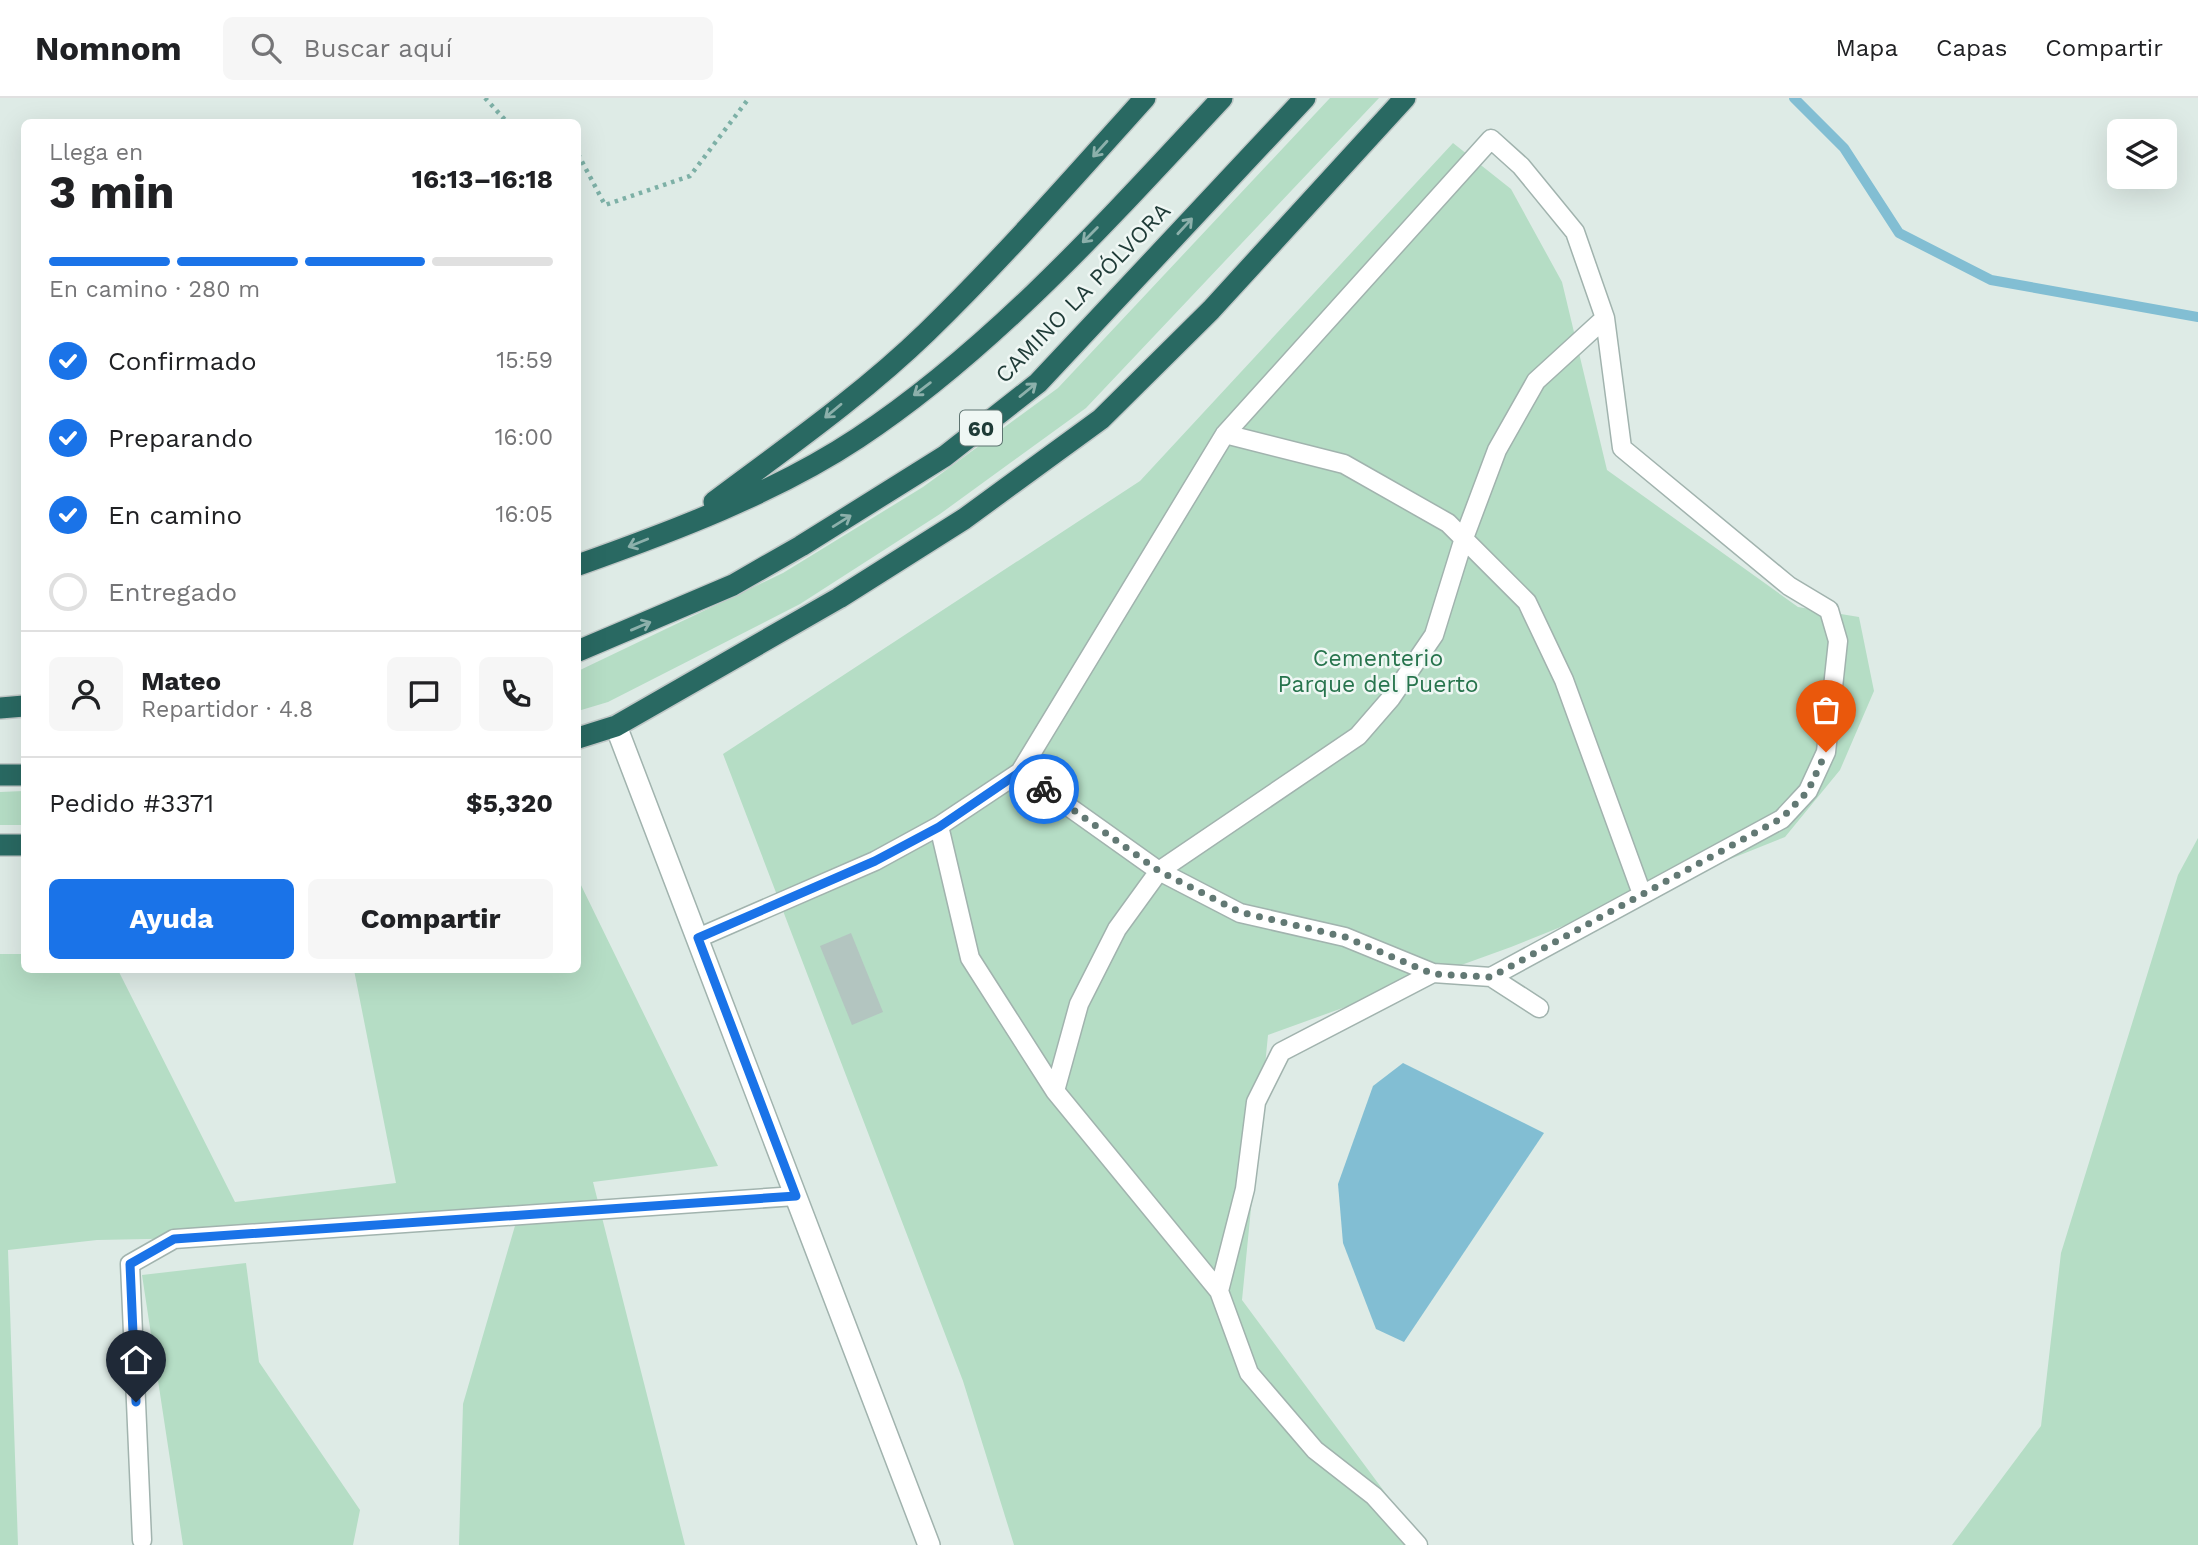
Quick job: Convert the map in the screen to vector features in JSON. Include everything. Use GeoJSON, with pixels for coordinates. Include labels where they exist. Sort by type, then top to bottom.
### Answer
{"type":"FeatureCollection","features":[{"type":"Feature","properties":{"kind":"highway"},"geometry":{"type":"LineString","coordinates":[[685,524],[821,421],[925,334],[1039,216],[1145,98]]}},
{"type":"Feature","properties":{"kind":"highway","name":"CAMINO LA PÓLVORA"},"geometry":{"type":"LineString","coordinates":[[581,564],[755,494],[857,438],[981,344],[1155,170],[1222,98]]}},
{"type":"Feature","properties":{"kind":"highway","name":"CAMINO LA PÓLVORA"},"geometry":{"type":"LineString","coordinates":[[581,651],[733,585],[945,456],[1038,383],[1305,98]]}},
{"type":"Feature","properties":{"kind":"highway"},"geometry":{"type":"LineString","coordinates":[[581,737],[615,726],[839,598],[964,519],[1101,419],[1211,310],[1405,98]]}},
{"type":"Feature","properties":{"kind":"highway"},"geometry":{"type":"LineString","coordinates":[[0,708],[21,706]]}},
{"type":"Feature","properties":{"kind":"highway"},"geometry":{"type":"LineString","coordinates":[[0,775],[21,775]]}},
{"type":"Feature","properties":{"kind":"highway"},"geometry":{"type":"LineString","coordinates":[[0,845],[21,845]]}},
{"type":"Feature","properties":{"kind":"street"},"geometry":{"type":"LineString","coordinates":[[615,726],[929,1545]]}},
{"type":"Feature","properties":{"kind":"lane"},"geometry":{"type":"LineString","coordinates":[[698,938],[875,861],[939,827],[1020,772],[1225,434],[1492,139],[1521,166],[1575,232],[1605,318],[1622,448],[1789,586],[1829,610],[1838,641],[1826,752],[1808,791],[1782,818],[1491,977]]}},
{"type":"Feature","properties":{"kind":"lane"},"geometry":{"type":"LineString","coordinates":[[1055,1091],[1079,1004],[1117,929],[1159,871],[1358,736],[1391,698],[1434,635],[1464,538],[1497,450],[1536,381],[1605,318]]}},
{"type":"Feature","properties":{"kind":"lane"},"geometry":{"type":"LineString","coordinates":[[1225,434],[1344,464],[1448,523],[1527,602],[1564,680],[1642,894]]}},
{"type":"Feature","properties":{"kind":"lane"},"geometry":{"type":"LineString","coordinates":[[1020,772],[1159,871],[1240,912],[1345,937],[1433,974],[1491,977],[1539,1008]]}},
{"type":"Feature","properties":{"kind":"lane"},"geometry":{"type":"LineString","coordinates":[[939,827],[970,958],[1055,1091],[1219,1291],[1249,1373],[1315,1450],[1374,1496],[1418,1545]]}},
{"type":"Feature","properties":{"kind":"lane"},"geometry":{"type":"LineString","coordinates":[[1219,1291],[1245,1189],[1256,1102],[1281,1052],[1433,974]]}},
{"type":"Feature","properties":{"kind":"lane"},"geometry":{"type":"LineString","coordinates":[[142,1540],[130,1264],[174,1239],[796,1196]]}},
{"type":"Feature","properties":{"kind":"path"},"geometry":{"type":"LineString","coordinates":[[485,98],[505,119]]}},
{"type":"Feature","properties":{"kind":"path"},"geometry":{"type":"LineString","coordinates":[[581,160],[605,205],[690,176],[750,98]]}},
{"type":"Feature","properties":{"kind":"green space"},"geometry":{"type":"Polygon","coordinates":[[[1330,98],[1379,98],[1086,408],[940,514],[800,604],[608,702],[581,710],[581,670],[783,573],[923,487],[1058,388],[1330,98]]]}},
{"type":"Feature","properties":{"kind":"green space","name":"Cementerio Parque del Puerto"},"geometry":{"type":"Polygon","coordinates":[[[1453,143],[1511,189],[1562,282],[1607,470],[1798,607],[1859,617],[1874,691],[1840,770],[1785,837],[1511,947],[1268,1035],[1242,1300],[1424,1545],[1014,1545],[963,1381],[723,754],[1140,481],[1453,143]]]}},
{"type":"Feature","properties":{"kind":"green space"},"geometry":{"type":"Polygon","coordinates":[[[21,791],[21,825],[0,825],[0,792],[21,791]]]}},
{"type":"Feature","properties":{"kind":"green space"},"geometry":{"type":"Polygon","coordinates":[[[2198,838],[2198,1545],[1952,1545],[2041,1426],[2061,1253],[2178,875],[2198,838]]]}},
{"type":"Feature","properties":{"kind":"green space"},"geometry":{"type":"Polygon","coordinates":[[[581,885],[718,1166],[593,1182],[685,1545],[459,1545],[463,1404],[519,1212],[247,1237],[97,1240],[8,1250],[18,1545],[0,1545],[0,954],[21,954],[21,973],[120,973],[235,1202],[396,1183],[355,973],[581,973],[581,885]]]}},
{"type":"Feature","properties":{"kind":"green space"},"geometry":{"type":"Polygon","coordinates":[[[246,1263],[259,1362],[360,1510],[353,1545],[183,1545],[142,1275],[246,1263]]]}},
{"type":"Feature","properties":{"kind":"water"},"geometry":{"type":"Polygon","coordinates":[[[1403,1063],[1544,1133],[1404,1342],[1376,1329],[1343,1243],[1338,1184],[1373,1086],[1403,1063]]]}},
{"type":"Feature","properties":{"kind":"building"},"geometry":{"type":"Polygon","coordinates":[[[851,933],[883,1012],[852,1025],[820,946],[851,933]]]}},
{"type":"Feature","properties":{"kind":"waterway"},"geometry":{"type":"LineString","coordinates":[[1794,98],[1844,148],[1899,233],[1991,280],[2198,317]]}},
{"type":"Feature","properties":{"kind":"way so far"},"geometry":{"type":"LineString","coordinates":[[1044,789],[1159,871],[1240,912],[1345,937],[1433,974],[1491,977],[1782,818],[1808,791],[1826,752]]}},
{"type":"Feature","properties":{"kind":"route"},"geometry":{"type":"LineString","coordinates":[[136,1402],[130,1264],[174,1239],[796,1196],[698,938],[875,861],[939,827],[1020,772],[1044,789]]}}]}
